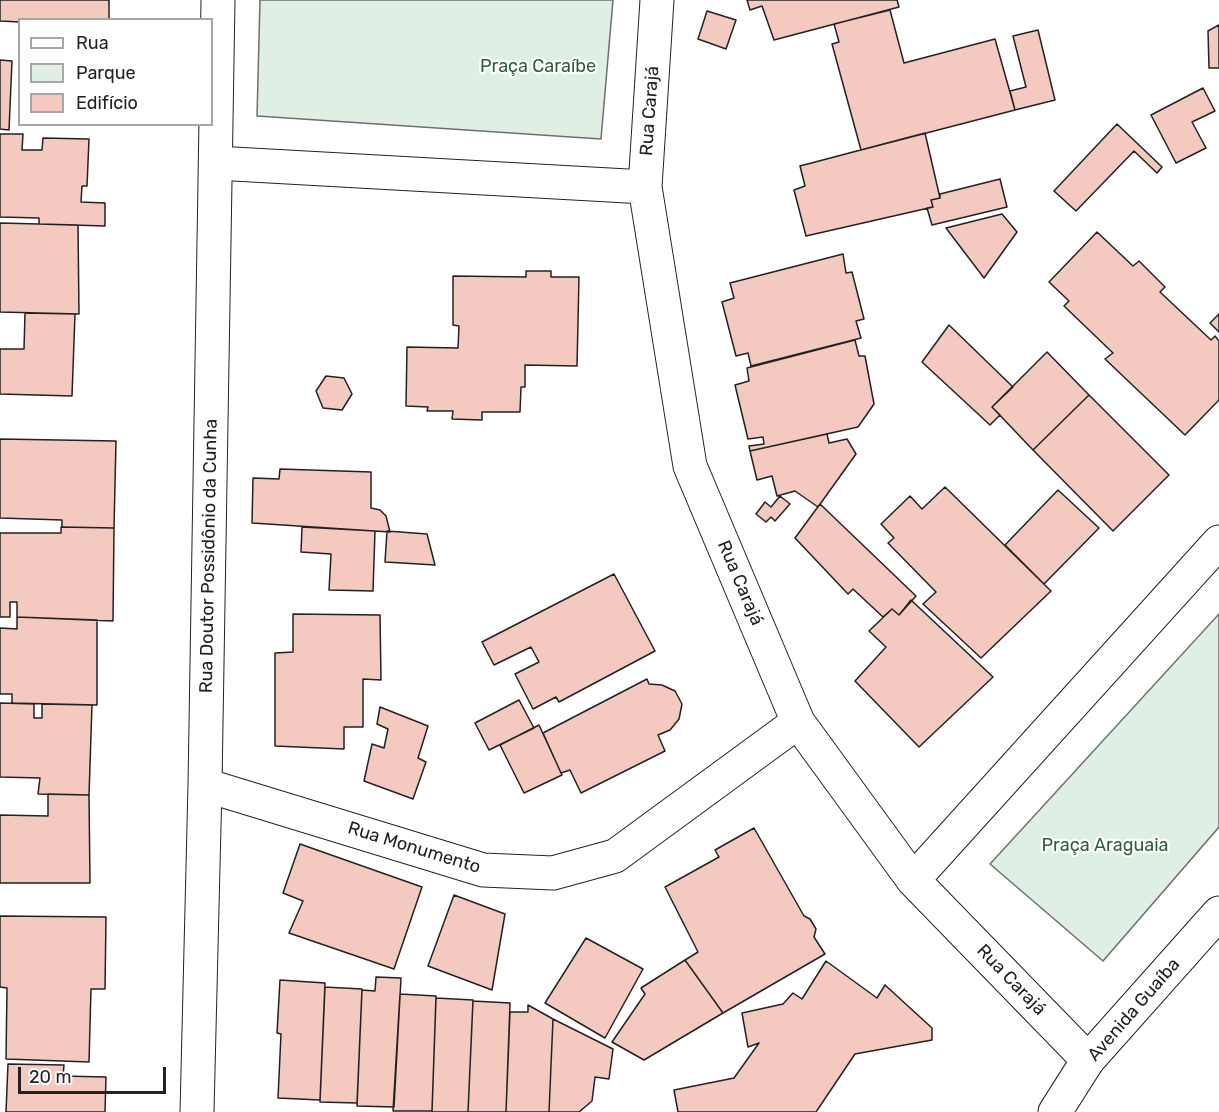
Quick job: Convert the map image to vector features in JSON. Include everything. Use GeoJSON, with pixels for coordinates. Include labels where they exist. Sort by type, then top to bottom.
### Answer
{"type":"FeatureCollection","features":[{"type":"Feature","properties":{"kind":"street","name":"Rua Doutor Possidônio da Cunha"},"geometry":{"type":"LineString","coordinates":[[197,1112],[205,785],[218,0]]}},
{"type":"Feature","properties":{"kind":"street","name":"Rua Carajá"},"geometry":{"type":"LineString","coordinates":[[657,0],[645,187],[690,466],[798,722],[913,880],[1088,1060]]}},
{"type":"Feature","properties":{"kind":"street"},"geometry":{"type":"LineString","coordinates":[[216,163],[645,187]]}},
{"type":"Feature","properties":{"kind":"street"},"geometry":{"type":"LineString","coordinates":[[913,880],[1219,542]]}},
{"type":"Feature","properties":{"kind":"street","name":"Rua Monumento"},"geometry":{"type":"LineString","coordinates":[[205,785],[483,870],[553,873],[615,856],[798,722]]}},
{"type":"Feature","properties":{"kind":"street","name":"Avenida Guaíba"},"geometry":{"type":"LineString","coordinates":[[1055,1112],[1088,1060],[1219,913]]}},
{"type":"Feature","properties":{"kind":"green space","name":"Praça Caraíbe"},"geometry":{"type":"Polygon","coordinates":[[[260,0],[613,0],[601,139],[257,116],[260,0]]]}},
{"type":"Feature","properties":{"kind":"green space","name":"Praça Araguaia"},"geometry":{"type":"Polygon","coordinates":[[[1219,614],[1219,827],[1103,961],[990,864],[1219,614]]]}},
{"type":"Feature","properties":{"kind":"building"},"geometry":{"type":"Polygon","coordinates":[[[0,0],[109,0],[109,18],[18,18],[18,22],[0,21],[0,0]]]}},
{"type":"Feature","properties":{"kind":"building"},"geometry":{"type":"Polygon","coordinates":[[[747,0],[897,0],[899,7],[774,40],[762,6],[750,10],[747,0]]]}},
{"type":"Feature","properties":{"kind":"building"},"geometry":{"type":"Polygon","coordinates":[[[890,10],[904,63],[995,39],[1015,110],[861,150],[832,44],[839,42],[834,24],[890,10]]]}},
{"type":"Feature","properties":{"kind":"building"},"geometry":{"type":"Polygon","coordinates":[[[707,11],[736,20],[726,49],[698,39],[707,11]]]}},
{"type":"Feature","properties":{"kind":"building"},"geometry":{"type":"Polygon","coordinates":[[[1219,25],[1219,68],[1209,68],[1208,31],[1219,25]]]}},
{"type":"Feature","properties":{"kind":"building"},"geometry":{"type":"Polygon","coordinates":[[[1038,30],[1055,100],[1015,110],[1010,91],[1026,87],[1013,36],[1038,30]]]}},
{"type":"Feature","properties":{"kind":"building"},"geometry":{"type":"Polygon","coordinates":[[[0,60],[12,61],[9,130],[0,129],[0,60]]]}},
{"type":"Feature","properties":{"kind":"building"},"geometry":{"type":"Polygon","coordinates":[[[1203,88],[1215,111],[1192,122],[1206,148],[1176,163],[1151,115],[1203,88]]]}},
{"type":"Feature","properties":{"kind":"building"},"geometry":{"type":"Polygon","coordinates":[[[1117,124],[1162,167],[1157,173],[1134,151],[1076,211],[1054,191],[1117,124]]]}},
{"type":"Feature","properties":{"kind":"building"},"geometry":{"type":"Polygon","coordinates":[[[925,133],[940,198],[931,200],[933,207],[806,236],[794,190],[805,186],[800,166],[925,133]]]}},
{"type":"Feature","properties":{"kind":"building"},"geometry":{"type":"Polygon","coordinates":[[[0,134],[23,134],[22,150],[42,150],[43,138],[89,139],[87,186],[82,186],[81,202],[105,203],[105,226],[39,224],[39,218],[0,217],[0,134]]]}},
{"type":"Feature","properties":{"kind":"building"},"geometry":{"type":"Polygon","coordinates":[[[1000,179],[1007,207],[932,225],[927,208],[933,207],[931,200],[940,198],[940,194],[1000,179]]]}},
{"type":"Feature","properties":{"kind":"building"},"geometry":{"type":"Polygon","coordinates":[[[1002,214],[1017,232],[984,278],[946,228],[1002,214]]]}},
{"type":"Feature","properties":{"kind":"building"},"geometry":{"type":"Polygon","coordinates":[[[0,223],[78,225],[79,314],[0,312],[0,223]]]}},
{"type":"Feature","properties":{"kind":"building"},"geometry":{"type":"Polygon","coordinates":[[[1097,232],[1133,266],[1139,261],[1165,287],[1160,292],[1211,340],[1215,336],[1219,341],[1219,400],[1185,435],[1105,359],[1113,353],[1064,306],[1069,301],[1049,282],[1097,232]]]}},
{"type":"Feature","properties":{"kind":"building"},"geometry":{"type":"Polygon","coordinates":[[[843,254],[846,273],[852,272],[864,319],[856,321],[861,338],[751,366],[748,353],[736,356],[722,302],[734,298],[730,283],[843,254]]]}},
{"type":"Feature","properties":{"kind":"building"},"geometry":{"type":"Polygon","coordinates":[[[526,271],[551,271],[551,277],[579,277],[577,366],[525,365],[525,387],[521,387],[520,412],[482,412],[482,420],[452,419],[453,411],[427,411],[428,407],[406,406],[407,347],[458,348],[459,326],[453,325],[453,276],[526,277],[526,271]]]}},
{"type":"Feature","properties":{"kind":"building"},"geometry":{"type":"Polygon","coordinates":[[[25,313],[75,314],[72,396],[0,394],[0,349],[24,349],[25,313]]]}},
{"type":"Feature","properties":{"kind":"building"},"geometry":{"type":"Polygon","coordinates":[[[1219,314],[1219,332],[1210,323],[1219,314]]]}},
{"type":"Feature","properties":{"kind":"building"},"geometry":{"type":"Polygon","coordinates":[[[949,325],[1013,387],[992,407],[1000,415],[990,425],[922,362],[949,325]]]}},
{"type":"Feature","properties":{"kind":"building"},"geometry":{"type":"Polygon","coordinates":[[[855,340],[859,356],[865,356],[874,404],[858,427],[750,451],[749,446],[764,444],[763,437],[748,439],[735,385],[749,381],[747,368],[855,340]]]}},
{"type":"Feature","properties":{"kind":"building"},"geometry":{"type":"Polygon","coordinates":[[[1047,352],[1089,395],[1033,450],[992,407],[1047,352]]]}},
{"type":"Feature","properties":{"kind":"building"},"geometry":{"type":"Polygon","coordinates":[[[326,376],[344,378],[352,394],[342,410],[323,408],[316,391],[326,376]]]}},
{"type":"Feature","properties":{"kind":"building"},"geometry":{"type":"Polygon","coordinates":[[[1089,395],[1169,475],[1113,531],[1033,450],[1089,395]]]}},
{"type":"Feature","properties":{"kind":"building"},"geometry":{"type":"Polygon","coordinates":[[[827,434],[829,443],[847,439],[856,454],[818,507],[795,491],[777,496],[772,476],[757,480],[750,451],[827,434]]]}},
{"type":"Feature","properties":{"kind":"building"},"geometry":{"type":"Polygon","coordinates":[[[0,439],[116,441],[114,528],[62,527],[62,520],[0,518],[0,439]]]}},
{"type":"Feature","properties":{"kind":"building"},"geometry":{"type":"Polygon","coordinates":[[[280,469],[371,472],[371,508],[380,510],[386,516],[390,532],[252,523],[253,478],[279,479],[280,469]]]}},
{"type":"Feature","properties":{"kind":"building"},"geometry":{"type":"Polygon","coordinates":[[[945,487],[1051,591],[981,658],[923,604],[936,592],[888,543],[894,538],[881,524],[910,496],[922,509],[945,487]]]}},
{"type":"Feature","properties":{"kind":"building"},"geometry":{"type":"Polygon","coordinates":[[[1058,490],[1099,528],[1044,584],[1005,545],[1058,490]]]}},
{"type":"Feature","properties":{"kind":"building"},"geometry":{"type":"Polygon","coordinates":[[[780,496],[790,504],[775,521],[771,517],[766,522],[756,514],[765,502],[771,507],[780,496]]]}},
{"type":"Feature","properties":{"kind":"building"},"geometry":{"type":"Polygon","coordinates":[[[820,504],[916,596],[899,615],[892,609],[883,617],[853,589],[848,594],[795,538],[820,504]]]}},
{"type":"Feature","properties":{"kind":"building"},"geometry":{"type":"Polygon","coordinates":[[[61,527],[114,528],[113,621],[17,617],[17,602],[10,602],[10,617],[0,617],[0,533],[61,533],[61,527]]]}},
{"type":"Feature","properties":{"kind":"building"},"geometry":{"type":"Polygon","coordinates":[[[302,527],[375,531],[373,591],[329,590],[331,554],[301,552],[302,527]]]}},
{"type":"Feature","properties":{"kind":"building"},"geometry":{"type":"Polygon","coordinates":[[[387,531],[427,534],[435,565],[385,562],[387,531]]]}},
{"type":"Feature","properties":{"kind":"building"},"geometry":{"type":"Polygon","coordinates":[[[614,574],[655,651],[559,702],[556,697],[533,709],[515,674],[539,662],[531,647],[494,665],[482,642],[614,574]]]}},
{"type":"Feature","properties":{"kind":"building"},"geometry":{"type":"Polygon","coordinates":[[[911,600],[993,677],[919,747],[855,681],[886,647],[869,631],[892,609],[899,615],[911,600]]]}},
{"type":"Feature","properties":{"kind":"building"},"geometry":{"type":"Polygon","coordinates":[[[293,614],[380,615],[381,680],[363,679],[363,727],[344,727],[344,749],[275,746],[275,653],[293,652],[293,614]]]}},
{"type":"Feature","properties":{"kind":"building"},"geometry":{"type":"Polygon","coordinates":[[[17,617],[97,620],[97,705],[12,703],[12,694],[0,694],[0,628],[17,629],[17,617]]]}},
{"type":"Feature","properties":{"kind":"building"},"geometry":{"type":"Polygon","coordinates":[[[647,679],[649,684],[662,685],[675,691],[682,704],[679,719],[670,730],[658,735],[665,751],[581,793],[570,770],[561,773],[543,733],[647,679]]]}},
{"type":"Feature","properties":{"kind":"building"},"geometry":{"type":"Polygon","coordinates":[[[519,700],[534,728],[489,750],[475,723],[519,700]]]}},
{"type":"Feature","properties":{"kind":"building"},"geometry":{"type":"Polygon","coordinates":[[[0,703],[34,704],[34,718],[42,718],[42,704],[92,705],[89,795],[38,794],[40,778],[0,777],[0,703]]]}},
{"type":"Feature","properties":{"kind":"building"},"geometry":{"type":"Polygon","coordinates":[[[380,707],[428,726],[418,758],[426,762],[413,799],[364,781],[372,744],[384,748],[388,729],[377,724],[380,707]]]}},
{"type":"Feature","properties":{"kind":"building"},"geometry":{"type":"Polygon","coordinates":[[[539,725],[562,775],[524,793],[500,745],[539,725]]]}},
{"type":"Feature","properties":{"kind":"building"},"geometry":{"type":"Polygon","coordinates":[[[48,794],[89,795],[90,883],[0,883],[0,815],[48,816],[48,794]]]}},
{"type":"Feature","properties":{"kind":"building"},"geometry":{"type":"Polygon","coordinates":[[[754,828],[804,916],[810,919],[816,929],[814,937],[825,954],[723,1013],[685,960],[698,952],[665,887],[719,857],[715,850],[754,828]]]}},
{"type":"Feature","properties":{"kind":"building"},"geometry":{"type":"Polygon","coordinates":[[[300,844],[422,887],[394,969],[289,933],[303,901],[283,893],[300,844]]]}},
{"type":"Feature","properties":{"kind":"building"},"geometry":{"type":"Polygon","coordinates":[[[454,895],[505,914],[492,990],[428,966],[454,895]]]}},
{"type":"Feature","properties":{"kind":"building"},"geometry":{"type":"Polygon","coordinates":[[[0,916],[106,917],[105,989],[91,989],[89,1062],[6,1059],[7,988],[0,987],[0,916]]]}},
{"type":"Feature","properties":{"kind":"building"},"geometry":{"type":"Polygon","coordinates":[[[586,938],[643,969],[605,1038],[545,1003],[586,938]]]}},
{"type":"Feature","properties":{"kind":"building"},"geometry":{"type":"Polygon","coordinates":[[[685,960],[723,1013],[644,1060],[612,1042],[645,994],[641,988],[685,960]]]}},
{"type":"Feature","properties":{"kind":"building"},"geometry":{"type":"Polygon","coordinates":[[[826,961],[877,998],[885,985],[932,1028],[932,1040],[855,1054],[816,1112],[678,1112],[674,1090],[734,1078],[759,1043],[748,1047],[742,1013],[783,1004],[793,993],[802,999],[826,961]]]}},
{"type":"Feature","properties":{"kind":"building"},"geometry":{"type":"Polygon","coordinates":[[[376,977],[401,978],[394,1107],[357,1106],[362,990],[375,991],[376,977]]]}},
{"type":"Feature","properties":{"kind":"building"},"geometry":{"type":"Polygon","coordinates":[[[280,980],[325,983],[320,1100],[278,1098],[281,1034],[277,1033],[280,980]]]}},
{"type":"Feature","properties":{"kind":"building"},"geometry":{"type":"Polygon","coordinates":[[[325,987],[362,989],[357,1103],[320,1102],[325,987]]]}},
{"type":"Feature","properties":{"kind":"building"},"geometry":{"type":"Polygon","coordinates":[[[400,994],[436,996],[432,1111],[393,1111],[400,994]]]}},
{"type":"Feature","properties":{"kind":"building"},"geometry":{"type":"Polygon","coordinates":[[[436,998],[473,1000],[468,1112],[432,1112],[436,998]]]}},
{"type":"Feature","properties":{"kind":"building"},"geometry":{"type":"Polygon","coordinates":[[[473,1001],[510,1003],[506,1112],[468,1112],[473,1001]]]}},
{"type":"Feature","properties":{"kind":"building"},"geometry":{"type":"Polygon","coordinates":[[[528,1005],[553,1019],[549,1112],[506,1112],[510,1012],[528,1012],[528,1005]]]}},
{"type":"Feature","properties":{"kind":"building"},"geometry":{"type":"Polygon","coordinates":[[[553,1019],[613,1049],[609,1079],[595,1077],[592,1101],[579,1112],[549,1112],[553,1019]]]}},
{"type":"Feature","properties":{"kind":"building"},"geometry":{"type":"Polygon","coordinates":[[[8,1064],[64,1065],[63,1076],[106,1077],[105,1112],[6,1112],[8,1064]]]}}]}
